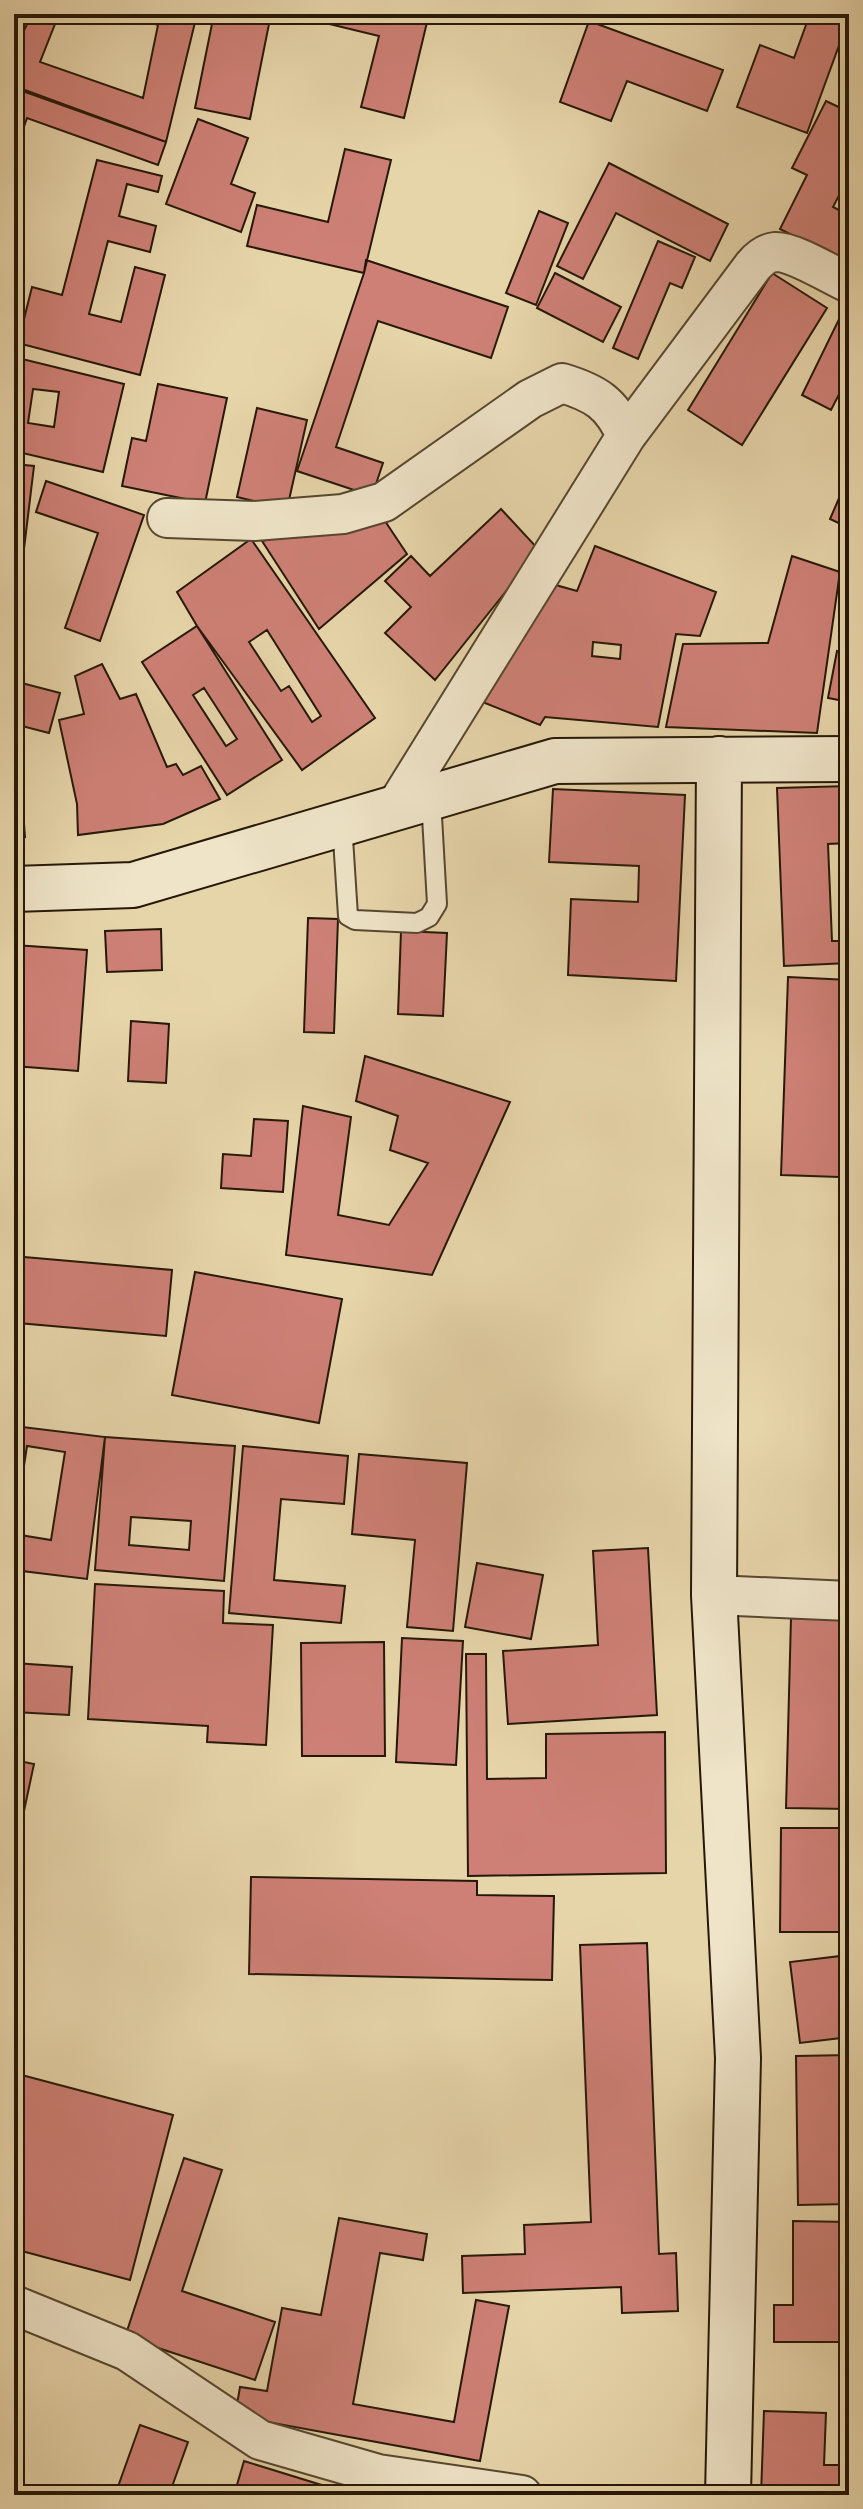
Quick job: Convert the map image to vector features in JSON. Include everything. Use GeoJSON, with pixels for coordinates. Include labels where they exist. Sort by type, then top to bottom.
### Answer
{"type":"FeatureCollection","features":[{"type":"Feature","properties":{"kind":"street"},"geometry":{"type":"LineString","coordinates":[[413,803],[626,436],[760,258],[772,252],[786,253],[849,283]]}},
{"type":"Feature","properties":{"kind":"street"},"geometry":{"type":"LineString","coordinates":[[167,518],[254,521],[343,514],[384,502],[530,399],[562,383],[591,392],[619,419],[626,436]]}},
{"type":"Feature","properties":{"kind":"street"},"geometry":{"type":"LineString","coordinates":[[719,759],[714,1595],[738,2058],[728,2495]]}},
{"type":"Feature","properties":{"kind":"street"},"geometry":{"type":"LineString","coordinates":[[14,889],[133,885],[555,761],[849,759]]}},
{"type":"Feature","properties":{"kind":"street"},"geometry":{"type":"LineString","coordinates":[[714,1595],[849,1601]]}},
{"type":"Feature","properties":{"kind":"street"},"geometry":{"type":"LineString","coordinates":[[14,2305],[127,2351],[260,2440],[378,2474],[522,2495]]}},
{"type":"Feature","properties":{"kind":"lane"},"geometry":{"type":"LineString","coordinates":[[342,823],[348,916],[355,920],[417,923],[429,917],[437,904],[413,803]]}},
{"type":"Feature","properties":{"kind":"building"},"geometry":{"type":"Polygon","coordinates":[[[32,14],[59,14],[40,62],[143,98],[158,25],[125,14],[197,14],[166,142],[14,86],[14,51],[32,14]]]}},
{"type":"Feature","properties":{"kind":"building"},"geometry":{"type":"Polygon","coordinates":[[[214,14],[271,14],[250,119],[195,108],[214,14]]]}},
{"type":"Feature","properties":{"kind":"building"},"geometry":{"type":"Polygon","coordinates":[[[288,14],[429,14],[404,118],[361,107],[379,36],[288,14]]]}},
{"type":"Feature","properties":{"kind":"building"},"geometry":{"type":"Polygon","coordinates":[[[810,14],[849,14],[849,18],[807,133],[737,107],[760,45],[794,58],[810,14]]]}},
{"type":"Feature","properties":{"kind":"building"},"geometry":{"type":"Polygon","coordinates":[[[589,21],[723,70],[707,111],[627,81],[611,121],[560,102],[589,21]]]}},
{"type":"Feature","properties":{"kind":"building"},"geometry":{"type":"Polygon","coordinates":[[[14,88],[166,142],[158,165],[27,118],[14,150],[14,88]]]}},
{"type":"Feature","properties":{"kind":"building"},"geometry":{"type":"Polygon","coordinates":[[[826,101],[849,112],[849,176],[833,207],[849,215],[849,264],[780,229],[807,175],[792,168],[826,101]]]}},
{"type":"Feature","properties":{"kind":"building"},"geometry":{"type":"Polygon","coordinates":[[[198,119],[248,138],[231,184],[255,193],[241,232],[166,204],[198,119]]]}},
{"type":"Feature","properties":{"kind":"building"},"geometry":{"type":"Polygon","coordinates":[[[345,149],[391,160],[364,273],[247,246],[257,205],[328,222],[345,149]]]}},
{"type":"Feature","properties":{"kind":"building"},"geometry":{"type":"Polygon","coordinates":[[[97,160],[162,176],[158,192],[127,184],[119,216],[156,226],[150,252],[108,241],[89,314],[121,322],[135,267],[165,275],[140,375],[18,343],[32,287],[62,295],[97,160]]]}},
{"type":"Feature","properties":{"kind":"building"},"geometry":{"type":"Polygon","coordinates":[[[609,163],[728,224],[710,261],[616,213],[583,279],[557,266],[609,163]]]}},
{"type":"Feature","properties":{"kind":"building"},"geometry":{"type":"Polygon","coordinates":[[[539,211],[568,223],[536,305],[506,293],[539,211]]]}},
{"type":"Feature","properties":{"kind":"building"},"geometry":{"type":"Polygon","coordinates":[[[658,241],[695,257],[682,288],[670,283],[638,359],[613,348],[658,241]]]}},
{"type":"Feature","properties":{"kind":"building"},"geometry":{"type":"Polygon","coordinates":[[[366,260],[508,307],[491,358],[378,321],[336,447],[383,463],[372,496],[297,471],[366,260]]]}},
{"type":"Feature","properties":{"kind":"building"},"geometry":{"type":"Polygon","coordinates":[[[555,273],[621,307],[603,342],[537,308],[555,273]]]}},
{"type":"Feature","properties":{"kind":"building"},"geometry":{"type":"Polygon","coordinates":[[[772,273],[827,308],[742,445],[688,410],[772,273]]]}},
{"type":"Feature","properties":{"kind":"building"},"geometry":{"type":"Polygon","coordinates":[[[845,307],[849,310],[849,375],[831,410],[802,395],[845,307]]]}},
{"type":"Feature","properties":{"kind":"building"},"geometry":{"type":"Polygon","coordinates":[[[14,357],[124,384],[103,472],[14,451],[14,357]],[[33,389],[28,423],[54,427],[59,392],[33,389]]]}},
{"type":"Feature","properties":{"kind":"building"},"geometry":{"type":"Polygon","coordinates":[[[158,384],[227,398],[205,503],[122,486],[132,438],[146,441],[158,384]]]}},
{"type":"Feature","properties":{"kind":"building"},"geometry":{"type":"Polygon","coordinates":[[[257,408],[307,420],[287,509],[237,497],[257,408]]]}},
{"type":"Feature","properties":{"kind":"building"},"geometry":{"type":"Polygon","coordinates":[[[14,464],[34,466],[17,607],[14,606],[14,464]]]}},
{"type":"Feature","properties":{"kind":"building"},"geometry":{"type":"Polygon","coordinates":[[[849,475],[849,528],[830,519],[849,475]]]}},
{"type":"Feature","properties":{"kind":"building"},"geometry":{"type":"Polygon","coordinates":[[[46,481],[144,515],[100,641],[65,628],[98,533],[36,512],[46,481]]]}},
{"type":"Feature","properties":{"kind":"building"},"geometry":{"type":"Polygon","coordinates":[[[501,509],[539,550],[435,680],[385,633],[411,607],[385,581],[411,556],[430,576],[501,509]]]}},
{"type":"Feature","properties":{"kind":"building"},"geometry":{"type":"Polygon","coordinates":[[[381,515],[407,554],[319,629],[262,541],[381,515]]]}},
{"type":"Feature","properties":{"kind":"building"},"geometry":{"type":"Polygon","coordinates":[[[251,539],[375,718],[302,770],[197,626],[177,592],[251,539]],[[267,630],[249,642],[281,691],[289,686],[312,722],[321,716],[267,630]]]}},
{"type":"Feature","properties":{"kind":"building"},"geometry":{"type":"Polygon","coordinates":[[[595,546],[716,592],[700,636],[676,634],[658,727],[545,717],[540,725],[480,701],[552,584],[577,591],[595,546]],[[593,642],[592,656],[620,659],[621,645],[593,642]]]}},
{"type":"Feature","properties":{"kind":"building"},"geometry":{"type":"Polygon","coordinates":[[[792,556],[840,572],[817,733],[666,727],[683,644],[768,643],[792,556]]]}},
{"type":"Feature","properties":{"kind":"building"},"geometry":{"type":"Polygon","coordinates":[[[197,626],[282,760],[227,795],[142,662],[197,626]],[[204,688],[193,695],[226,746],[237,739],[204,688]]]}},
{"type":"Feature","properties":{"kind":"building"},"geometry":{"type":"Polygon","coordinates":[[[837,651],[849,654],[849,702],[828,698],[837,651]]]}},
{"type":"Feature","properties":{"kind":"building"},"geometry":{"type":"Polygon","coordinates":[[[102,664],[120,699],[136,694],[167,767],[176,764],[183,775],[201,766],[220,799],[163,824],[78,835],[77,804],[59,720],[84,714],[75,676],[102,664]]]}},
{"type":"Feature","properties":{"kind":"building"},"geometry":{"type":"Polygon","coordinates":[[[14,681],[60,693],[49,733],[14,724],[14,681]]]}},
{"type":"Feature","properties":{"kind":"building"},"geometry":{"type":"Polygon","coordinates":[[[849,786],[849,843],[828,844],[832,941],[849,941],[849,963],[784,966],[777,788],[849,786]]]}},
{"type":"Feature","properties":{"kind":"building"},"geometry":{"type":"Polygon","coordinates":[[[553,789],[685,795],[676,981],[568,975],[571,899],[638,902],[639,866],[549,862],[553,789]]]}},
{"type":"Feature","properties":{"kind":"building"},"geometry":{"type":"Polygon","coordinates":[[[22,798],[25,837],[14,838],[14,799],[22,798]]]}},
{"type":"Feature","properties":{"kind":"building"},"geometry":{"type":"Polygon","coordinates":[[[308,918],[338,919],[334,1033],[304,1032],[308,918]]]}},
{"type":"Feature","properties":{"kind":"building"},"geometry":{"type":"Polygon","coordinates":[[[161,929],[162,970],[107,972],[105,931],[161,929]]]}},
{"type":"Feature","properties":{"kind":"building"},"geometry":{"type":"Polygon","coordinates":[[[401,931],[447,933],[443,1016],[398,1014],[401,931]]]}},
{"type":"Feature","properties":{"kind":"building"},"geometry":{"type":"Polygon","coordinates":[[[14,945],[87,950],[78,1071],[14,1066],[14,945]]]}},
{"type":"Feature","properties":{"kind":"building"},"geometry":{"type":"Polygon","coordinates":[[[788,977],[849,980],[849,1042],[843,1042],[839,1177],[781,1175],[788,977]]]}},
{"type":"Feature","properties":{"kind":"building"},"geometry":{"type":"Polygon","coordinates":[[[131,1021],[169,1024],[166,1083],[128,1081],[131,1021]]]}},
{"type":"Feature","properties":{"kind":"building"},"geometry":{"type":"Polygon","coordinates":[[[365,1056],[510,1102],[432,1275],[286,1255],[303,1106],[351,1117],[338,1215],[389,1225],[428,1163],[390,1150],[398,1116],[356,1101],[365,1056]]]}},
{"type":"Feature","properties":{"kind":"building"},"geometry":{"type":"Polygon","coordinates":[[[254,1119],[288,1121],[283,1192],[221,1188],[223,1154],[251,1156],[254,1119]]]}},
{"type":"Feature","properties":{"kind":"building"},"geometry":{"type":"Polygon","coordinates":[[[24,1257],[172,1270],[166,1336],[18,1323],[24,1257]]]}},
{"type":"Feature","properties":{"kind":"building"},"geometry":{"type":"Polygon","coordinates":[[[195,1272],[342,1299],[319,1423],[172,1395],[195,1272]]]}},
{"type":"Feature","properties":{"kind":"building"},"geometry":{"type":"Polygon","coordinates":[[[14,1426],[105,1437],[87,1579],[14,1570],[14,1534],[51,1540],[65,1452],[27,1446],[14,1531],[14,1426]]]}},
{"type":"Feature","properties":{"kind":"building"},"geometry":{"type":"Polygon","coordinates":[[[105,1437],[235,1446],[224,1581],[95,1570],[105,1437]],[[131,1517],[129,1545],[189,1550],[191,1521],[131,1517]]]}},
{"type":"Feature","properties":{"kind":"building"},"geometry":{"type":"Polygon","coordinates":[[[243,1446],[348,1456],[344,1504],[281,1499],[274,1580],[345,1586],[341,1623],[229,1613],[243,1446]]]}},
{"type":"Feature","properties":{"kind":"building"},"geometry":{"type":"Polygon","coordinates":[[[359,1454],[467,1463],[453,1631],[407,1627],[415,1540],[352,1534],[359,1454]]]}},
{"type":"Feature","properties":{"kind":"building"},"geometry":{"type":"Polygon","coordinates":[[[648,1548],[657,1715],[508,1724],[503,1651],[598,1645],[593,1551],[648,1548]]]}},
{"type":"Feature","properties":{"kind":"building"},"geometry":{"type":"Polygon","coordinates":[[[477,1563],[543,1575],[531,1639],[465,1627],[477,1563]]]}},
{"type":"Feature","properties":{"kind":"building"},"geometry":{"type":"Polygon","coordinates":[[[95,1584],[224,1591],[223,1623],[273,1625],[266,1745],[207,1742],[208,1726],[88,1719],[95,1584]]]}},
{"type":"Feature","properties":{"kind":"building"},"geometry":{"type":"Polygon","coordinates":[[[791,1618],[849,1620],[849,1809],[786,1808],[791,1618]]]}},
{"type":"Feature","properties":{"kind":"building"},"geometry":{"type":"Polygon","coordinates":[[[402,1638],[463,1641],[456,1765],[396,1762],[402,1638]]]}},
{"type":"Feature","properties":{"kind":"building"},"geometry":{"type":"Polygon","coordinates":[[[384,1642],[385,1756],[302,1756],[301,1643],[384,1642]]]}},
{"type":"Feature","properties":{"kind":"building"},"geometry":{"type":"Polygon","coordinates":[[[466,1654],[486,1654],[487,1779],[546,1778],[546,1734],[665,1732],[666,1873],[468,1876],[466,1654]]]}},
{"type":"Feature","properties":{"kind":"building"},"geometry":{"type":"Polygon","coordinates":[[[14,1663],[72,1667],[69,1715],[14,1712],[14,1663]]]}},
{"type":"Feature","properties":{"kind":"building"},"geometry":{"type":"Polygon","coordinates":[[[14,1760],[34,1764],[14,1858],[14,1760]]]}},
{"type":"Feature","properties":{"kind":"building"},"geometry":{"type":"Polygon","coordinates":[[[781,1828],[849,1828],[849,1932],[780,1932],[781,1828]]]}},
{"type":"Feature","properties":{"kind":"building"},"geometry":{"type":"Polygon","coordinates":[[[251,1877],[477,1881],[477,1895],[554,1896],[552,1980],[249,1974],[251,1877]]]}},
{"type":"Feature","properties":{"kind":"building"},"geometry":{"type":"Polygon","coordinates":[[[647,1943],[659,2254],[676,2253],[678,2311],[622,2313],[621,2287],[463,2293],[462,2256],[525,2254],[524,2225],[591,2222],[580,1945],[647,1943]]]}},
{"type":"Feature","properties":{"kind":"building"},"geometry":{"type":"Polygon","coordinates":[[[849,1955],[849,2037],[800,2043],[790,1962],[849,1955]]]}},
{"type":"Feature","properties":{"kind":"building"},"geometry":{"type":"Polygon","coordinates":[[[849,2055],[849,2204],[798,2205],[796,2056],[849,2055]]]}},
{"type":"Feature","properties":{"kind":"building"},"geometry":{"type":"Polygon","coordinates":[[[14,2073],[173,2115],[130,2280],[14,2249],[14,2073]]]}},
{"type":"Feature","properties":{"kind":"building"},"geometry":{"type":"Polygon","coordinates":[[[184,2158],[222,2170],[182,2291],[275,2322],[255,2380],[125,2337],[184,2158]]]}},
{"type":"Feature","properties":{"kind":"building"},"geometry":{"type":"Polygon","coordinates":[[[339,2218],[427,2234],[423,2260],[380,2253],[353,2404],[454,2422],[476,2300],[509,2306],[480,2461],[235,2416],[240,2387],[267,2391],[282,2308],[321,2315],[339,2218]]]}},
{"type":"Feature","properties":{"kind":"building"},"geometry":{"type":"Polygon","coordinates":[[[793,2221],[849,2222],[849,2342],[774,2342],[774,2305],[793,2305],[793,2221]]]}},
{"type":"Feature","properties":{"kind":"building"},"geometry":{"type":"Polygon","coordinates":[[[764,2411],[826,2413],[824,2465],[849,2465],[849,2495],[761,2495],[764,2411]]]}},
{"type":"Feature","properties":{"kind":"building"},"geometry":{"type":"Polygon","coordinates":[[[140,2425],[188,2442],[169,2495],[115,2495],[140,2425]]]}},
{"type":"Feature","properties":{"kind":"building"},"geometry":{"type":"Polygon","coordinates":[[[244,2461],[328,2487],[325,2495],[234,2495],[244,2461]]]}}]}
